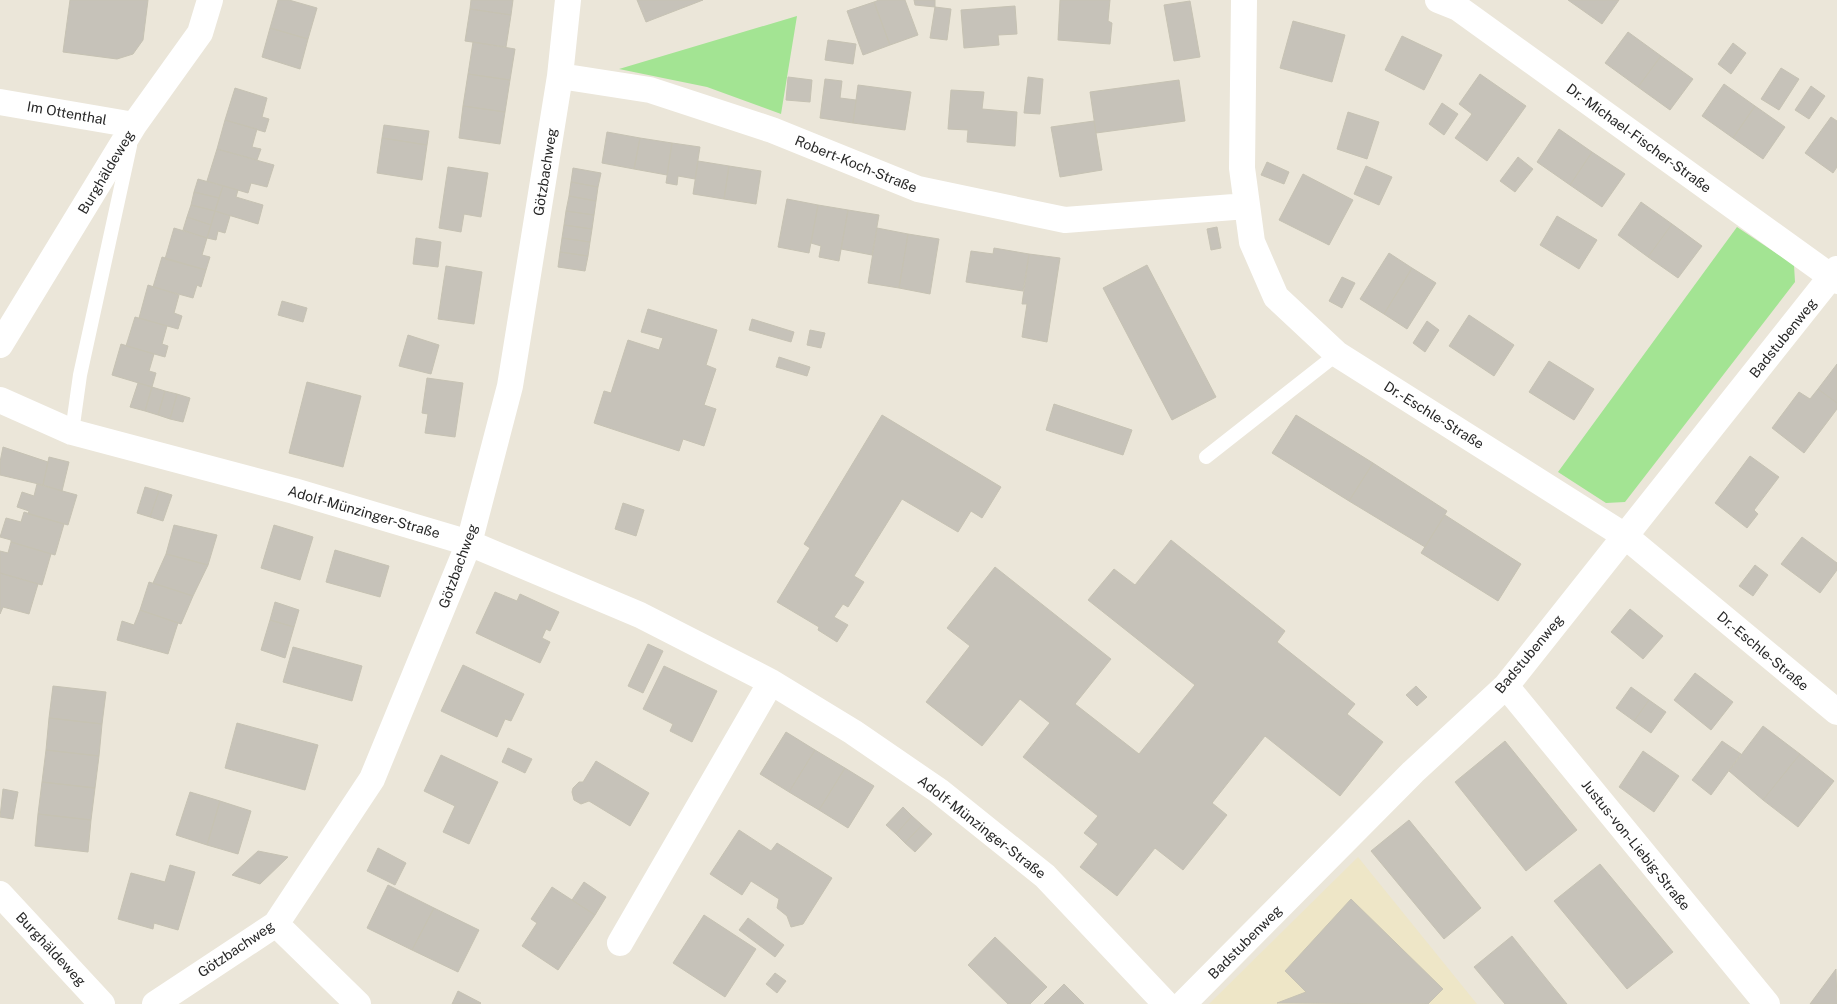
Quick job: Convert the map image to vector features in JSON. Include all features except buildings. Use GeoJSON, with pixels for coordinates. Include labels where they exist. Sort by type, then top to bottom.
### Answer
{"type":"FeatureCollection","features":[{"type":"Feature","properties":{"kind":"street","name":"Burghäldeweg"},"geometry":{"type":"LineString","coordinates":[[0,345],[134,125],[200,33],[210,0]]}},
{"type":"Feature","properties":{"kind":"street","name":"Götzbachweg"},"geometry":{"type":"LineString","coordinates":[[155,1004],[276,924],[372,779],[469,542],[510,386],[560,76],[568,0]]}},
{"type":"Feature","properties":{"kind":"street","name":"Dr.-Eschle-Straße"},"geometry":{"type":"LineString","coordinates":[[1244,0],[1242,168],[1252,242],[1276,297],[1337,354],[1625,536],[1837,712]]}},
{"type":"Feature","properties":{"kind":"street","name":"Dr.-Michael-Fischer-Straße"},"geometry":{"type":"LineString","coordinates":[[1438,0],[1458,8],[1835,276]]}},
{"type":"Feature","properties":{"kind":"street","name":"Robert-Koch-Straße"},"geometry":{"type":"LineString","coordinates":[[560,76],[650,90],[772,130],[918,189],[1065,220],[1247,206]]}},
{"type":"Feature","properties":{"kind":"street","name":"Im Ottenthal"},"geometry":{"type":"LineString","coordinates":[[0,102],[134,125]]}},
{"type":"Feature","properties":{"kind":"street","name":"Badstubenweg"},"geometry":{"type":"LineString","coordinates":[[1183,1004],[1413,772],[1506,686],[1835,276]]}},
{"type":"Feature","properties":{"kind":"street","name":"Adolf-Münzinger-Straße"},"geometry":{"type":"LineString","coordinates":[[0,400],[72,432],[294,491],[469,542],[640,615],[771,682],[853,732],[938,791],[1046,876],[1166,1004]]}},
{"type":"Feature","properties":{"kind":"street"},"geometry":{"type":"LineString","coordinates":[[620,943],[771,682]]}},
{"type":"Feature","properties":{"kind":"street","name":"Justus-von-Liebig-Straße"},"geometry":{"type":"LineString","coordinates":[[1506,686],[1767,1004]]}},
{"type":"Feature","properties":{"kind":"street","name":"Burghäldeweg"},"geometry":{"type":"LineString","coordinates":[[0,894],[102,1004]]}},
{"type":"Feature","properties":{"kind":"street"},"geometry":{"type":"LineString","coordinates":[[276,924],[358,1004]]}},
{"type":"Feature","properties":{"kind":"lane"},"geometry":{"type":"LineString","coordinates":[[72,432],[80,375],[134,125]]}},
{"type":"Feature","properties":{"kind":"lane"},"geometry":{"type":"LineString","coordinates":[[1206,457],[1337,354]]}},
{"type":"Feature","properties":{"kind":"shaded area"},"geometry":{"type":"Polygon","coordinates":[[[1358,857],[1477,1004],[1209,1004],[1358,857]]]}},
{"type":"Feature","properties":{"kind":"green space"},"geometry":{"type":"Polygon","coordinates":[[[797,16],[781,114],[707,87],[619,69],[797,16]]]}},
{"type":"Feature","properties":{"kind":"green space"},"geometry":{"type":"Polygon","coordinates":[[[1737,227],[1794,265],[1795,282],[1625,502],[1606,503],[1558,472],[1737,227]]]}}]}
